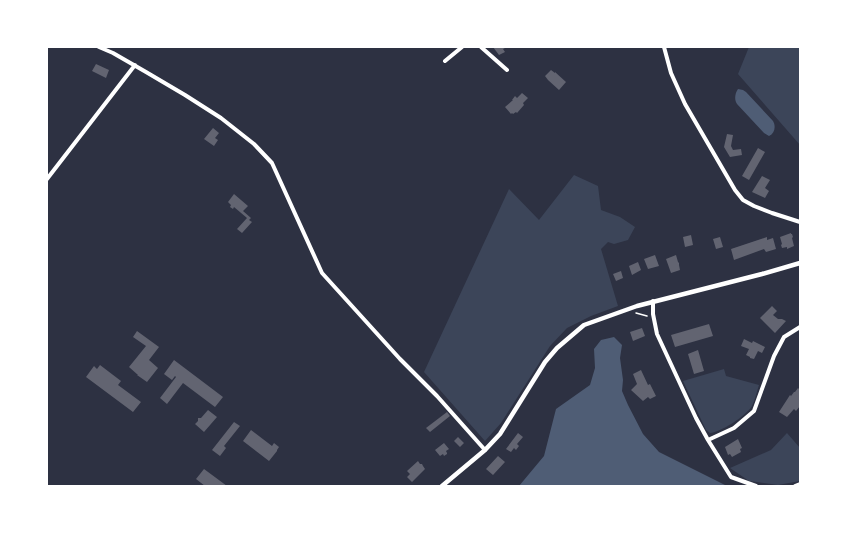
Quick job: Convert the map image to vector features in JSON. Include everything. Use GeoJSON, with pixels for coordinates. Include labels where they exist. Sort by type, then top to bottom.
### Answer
{"type":"FeatureCollection","features":[{"type":"Feature","properties":{"kind":"street"},"geometry":{"type":"LineString","coordinates":[[99,47],[135,65],[221,118],[254,144],[272,162],[322,273],[390,348],[437,396],[484,450]]}},
{"type":"Feature","properties":{"kind":"street"},"geometry":{"type":"LineString","coordinates":[[445,61],[462,47]]}},
{"type":"Feature","properties":{"kind":"street"},"geometry":{"type":"LineString","coordinates":[[480,47],[507,70]]}},
{"type":"Feature","properties":{"kind":"street"},"geometry":{"type":"LineString","coordinates":[[664,47],[671,74],[685,104],[735,190],[743,200],[754,206],[800,222]]}},
{"type":"Feature","properties":{"kind":"street"},"geometry":{"type":"LineString","coordinates":[[47,179],[135,65]]}},
{"type":"Feature","properties":{"kind":"street"},"geometry":{"type":"LineString","coordinates":[[442,486],[484,450],[500,434],[545,362],[557,348],[584,325],[637,306],[800,263]]}},
{"type":"Feature","properties":{"kind":"street"},"geometry":{"type":"LineString","coordinates":[[653,302],[653,317],[657,334],[696,418],[708,440],[731,477],[756,486]]}},
{"type":"Feature","properties":{"kind":"street"},"geometry":{"type":"LineString","coordinates":[[708,440],[734,428],[754,411],[774,356],[784,337],[800,327]]}},
{"type":"Feature","properties":{"kind":"street"},"geometry":{"type":"LineString","coordinates":[[795,486],[800,484]]}},
{"type":"Feature","properties":{"kind":"path"},"geometry":{"type":"LineString","coordinates":[[632,312],[653,317]]}},
{"type":"Feature","properties":{"kind":"shaded area"},"geometry":{"type":"Polygon","coordinates":[[[749,47],[800,47],[800,145],[738,74],[749,47]]]}},
{"type":"Feature","properties":{"kind":"shaded area"},"geometry":{"type":"Polygon","coordinates":[[[738,89],[746,92],[773,121],[774,129],[771,135],[769,136],[764,133],[737,104],[735,101],[735,96],[738,89]]]}},
{"type":"Feature","properties":{"kind":"shaded area"},"geometry":{"type":"Polygon","coordinates":[[[574,175],[598,186],[601,210],[620,217],[635,227],[628,240],[614,244],[608,242],[601,249],[618,306],[591,316],[567,328],[550,346],[501,423],[485,441],[424,372],[509,189],[539,220],[574,175]]]}},
{"type":"Feature","properties":{"kind":"shaded area"},"geometry":{"type":"Polygon","coordinates":[[[614,337],[622,345],[620,358],[623,380],[622,391],[643,434],[659,452],[727,486],[519,486],[544,456],[556,409],[590,385],[595,368],[594,349],[601,340],[614,337]]]}},
{"type":"Feature","properties":{"kind":"shaded area"},"geometry":{"type":"Polygon","coordinates":[[[724,369],[726,376],[759,385],[753,404],[749,410],[727,427],[710,433],[706,430],[683,381],[724,369]]]}},
{"type":"Feature","properties":{"kind":"shaded area"},"geometry":{"type":"Polygon","coordinates":[[[787,433],[800,448],[800,481],[778,485],[749,481],[730,468],[771,450],[787,433]]]}},
{"type":"Feature","properties":{"kind":"building"},"geometry":{"type":"Polygon","coordinates":[[[493,47],[507,47],[503,49],[505,52],[499,55],[493,47]]]}},
{"type":"Feature","properties":{"kind":"building"},"geometry":{"type":"Polygon","coordinates":[[[96,64],[109,70],[106,78],[92,71],[96,64]]]}},
{"type":"Feature","properties":{"kind":"building"},"geometry":{"type":"Polygon","coordinates":[[[551,70],[566,82],[559,90],[545,76],[551,70]]]}},
{"type":"Feature","properties":{"kind":"building"},"geometry":{"type":"Polygon","coordinates":[[[522,93],[528,98],[517,113],[511,114],[505,107],[513,100],[515,96],[517,98],[522,93]]]}},
{"type":"Feature","properties":{"kind":"building"},"geometry":{"type":"Polygon","coordinates":[[[213,128],[219,133],[215,138],[218,140],[214,146],[204,139],[213,128]]]}},
{"type":"Feature","properties":{"kind":"building"},"geometry":{"type":"Polygon","coordinates":[[[727,134],[733,135],[731,146],[733,150],[741,149],[742,155],[730,157],[724,147],[727,134]]]}},
{"type":"Feature","properties":{"kind":"building"},"geometry":{"type":"Polygon","coordinates":[[[758,148],[765,152],[749,180],[742,176],[758,148]]]}},
{"type":"Feature","properties":{"kind":"building"},"geometry":{"type":"Polygon","coordinates":[[[762,176],[770,180],[765,188],[769,191],[765,198],[752,192],[762,176]]]}},
{"type":"Feature","properties":{"kind":"building"},"geometry":{"type":"Polygon","coordinates":[[[234,194],[248,206],[243,211],[251,218],[249,220],[252,222],[242,233],[237,229],[247,218],[234,207],[233,209],[230,207],[231,205],[228,202],[234,194]]]}},
{"type":"Feature","properties":{"kind":"building"},"geometry":{"type":"Polygon","coordinates":[[[791,233],[794,246],[787,249],[787,247],[782,248],[780,237],[791,233]]]}},
{"type":"Feature","properties":{"kind":"building"},"geometry":{"type":"Polygon","coordinates":[[[691,235],[693,245],[685,247],[683,237],[691,235]]]}},
{"type":"Feature","properties":{"kind":"building"},"geometry":{"type":"Polygon","coordinates":[[[720,237],[723,247],[716,249],[713,239],[720,237]]]}},
{"type":"Feature","properties":{"kind":"building"},"geometry":{"type":"Polygon","coordinates":[[[767,237],[767,240],[773,238],[776,249],[766,252],[764,249],[734,260],[731,249],[767,237]]]}},
{"type":"Feature","properties":{"kind":"building"},"geometry":{"type":"Polygon","coordinates":[[[655,255],[659,266],[648,269],[644,259],[655,255]]]}},
{"type":"Feature","properties":{"kind":"building"},"geometry":{"type":"Polygon","coordinates":[[[676,255],[680,270],[671,273],[666,259],[676,255]]]}},
{"type":"Feature","properties":{"kind":"building"},"geometry":{"type":"Polygon","coordinates":[[[638,262],[641,270],[632,275],[629,266],[638,262]]]}},
{"type":"Feature","properties":{"kind":"building"},"geometry":{"type":"Polygon","coordinates":[[[621,271],[623,278],[616,281],[613,274],[621,271]]]}},
{"type":"Feature","properties":{"kind":"building"},"geometry":{"type":"Polygon","coordinates":[[[772,306],[777,311],[773,315],[778,319],[786,321],[775,333],[760,318],[772,306]]]}},
{"type":"Feature","properties":{"kind":"building"},"geometry":{"type":"Polygon","coordinates":[[[709,324],[713,336],[675,347],[671,335],[709,324]]]}},
{"type":"Feature","properties":{"kind":"building"},"geometry":{"type":"Polygon","coordinates":[[[642,328],[645,336],[633,341],[630,332],[642,328]]]}},
{"type":"Feature","properties":{"kind":"building"},"geometry":{"type":"Polygon","coordinates":[[[137,331],[159,347],[149,360],[158,368],[147,382],[129,367],[146,346],[133,337],[137,331]]]}},
{"type":"Feature","properties":{"kind":"building"},"geometry":{"type":"Polygon","coordinates":[[[744,339],[752,343],[753,341],[765,347],[762,353],[758,351],[754,359],[746,355],[749,349],[741,346],[744,339]]]}},
{"type":"Feature","properties":{"kind":"building"},"geometry":{"type":"Polygon","coordinates":[[[698,350],[704,371],[694,374],[688,354],[698,350]]]}},
{"type":"Feature","properties":{"kind":"building"},"geometry":{"type":"Polygon","coordinates":[[[174,360],[223,397],[215,407],[183,383],[167,404],[160,398],[176,377],[175,376],[172,380],[164,374],[174,360]]]}},
{"type":"Feature","properties":{"kind":"building"},"geometry":{"type":"Polygon","coordinates":[[[100,365],[121,381],[118,385],[141,402],[133,412],[86,377],[94,366],[97,369],[100,365]]]}},
{"type":"Feature","properties":{"kind":"building"},"geometry":{"type":"Polygon","coordinates":[[[641,370],[648,385],[650,384],[656,396],[650,399],[648,397],[643,401],[631,390],[637,384],[633,374],[641,370]]]}},
{"type":"Feature","properties":{"kind":"building"},"geometry":{"type":"Polygon","coordinates":[[[798,388],[800,390],[800,406],[796,411],[794,409],[787,417],[779,412],[790,395],[791,396],[798,388]]]}},
{"type":"Feature","properties":{"kind":"building"},"geometry":{"type":"Polygon","coordinates":[[[208,410],[217,417],[204,432],[195,424],[198,421],[198,418],[201,418],[208,410]]]}},
{"type":"Feature","properties":{"kind":"building"},"geometry":{"type":"Polygon","coordinates":[[[447,412],[450,416],[430,432],[426,428],[447,412]]]}},
{"type":"Feature","properties":{"kind":"building"},"geometry":{"type":"Polygon","coordinates":[[[234,422],[240,426],[224,446],[226,448],[220,456],[212,450],[234,422]]]}},
{"type":"Feature","properties":{"kind":"building"},"geometry":{"type":"Polygon","coordinates":[[[251,430],[272,446],[274,443],[279,447],[269,461],[243,441],[251,430]]]}},
{"type":"Feature","properties":{"kind":"building"},"geometry":{"type":"Polygon","coordinates":[[[518,433],[523,437],[517,444],[519,446],[516,450],[514,448],[511,452],[506,449],[518,433]]]}},
{"type":"Feature","properties":{"kind":"building"},"geometry":{"type":"Polygon","coordinates":[[[458,437],[464,443],[460,447],[454,441],[458,437]]]}},
{"type":"Feature","properties":{"kind":"building"},"geometry":{"type":"Polygon","coordinates":[[[738,439],[742,448],[740,449],[741,452],[732,457],[730,454],[728,455],[725,447],[738,439]]]}},
{"type":"Feature","properties":{"kind":"building"},"geometry":{"type":"Polygon","coordinates":[[[444,443],[449,449],[446,451],[447,454],[440,456],[435,450],[444,443]]]}},
{"type":"Feature","properties":{"kind":"building"},"geometry":{"type":"Polygon","coordinates":[[[498,456],[505,462],[493,475],[486,469],[498,456]]]}},
{"type":"Feature","properties":{"kind":"building"},"geometry":{"type":"Polygon","coordinates":[[[418,461],[425,469],[412,482],[407,477],[410,474],[407,471],[418,461]]]}},
{"type":"Feature","properties":{"kind":"building"},"geometry":{"type":"Polygon","coordinates":[[[204,469],[227,486],[205,486],[196,479],[204,469]]]}}]}
